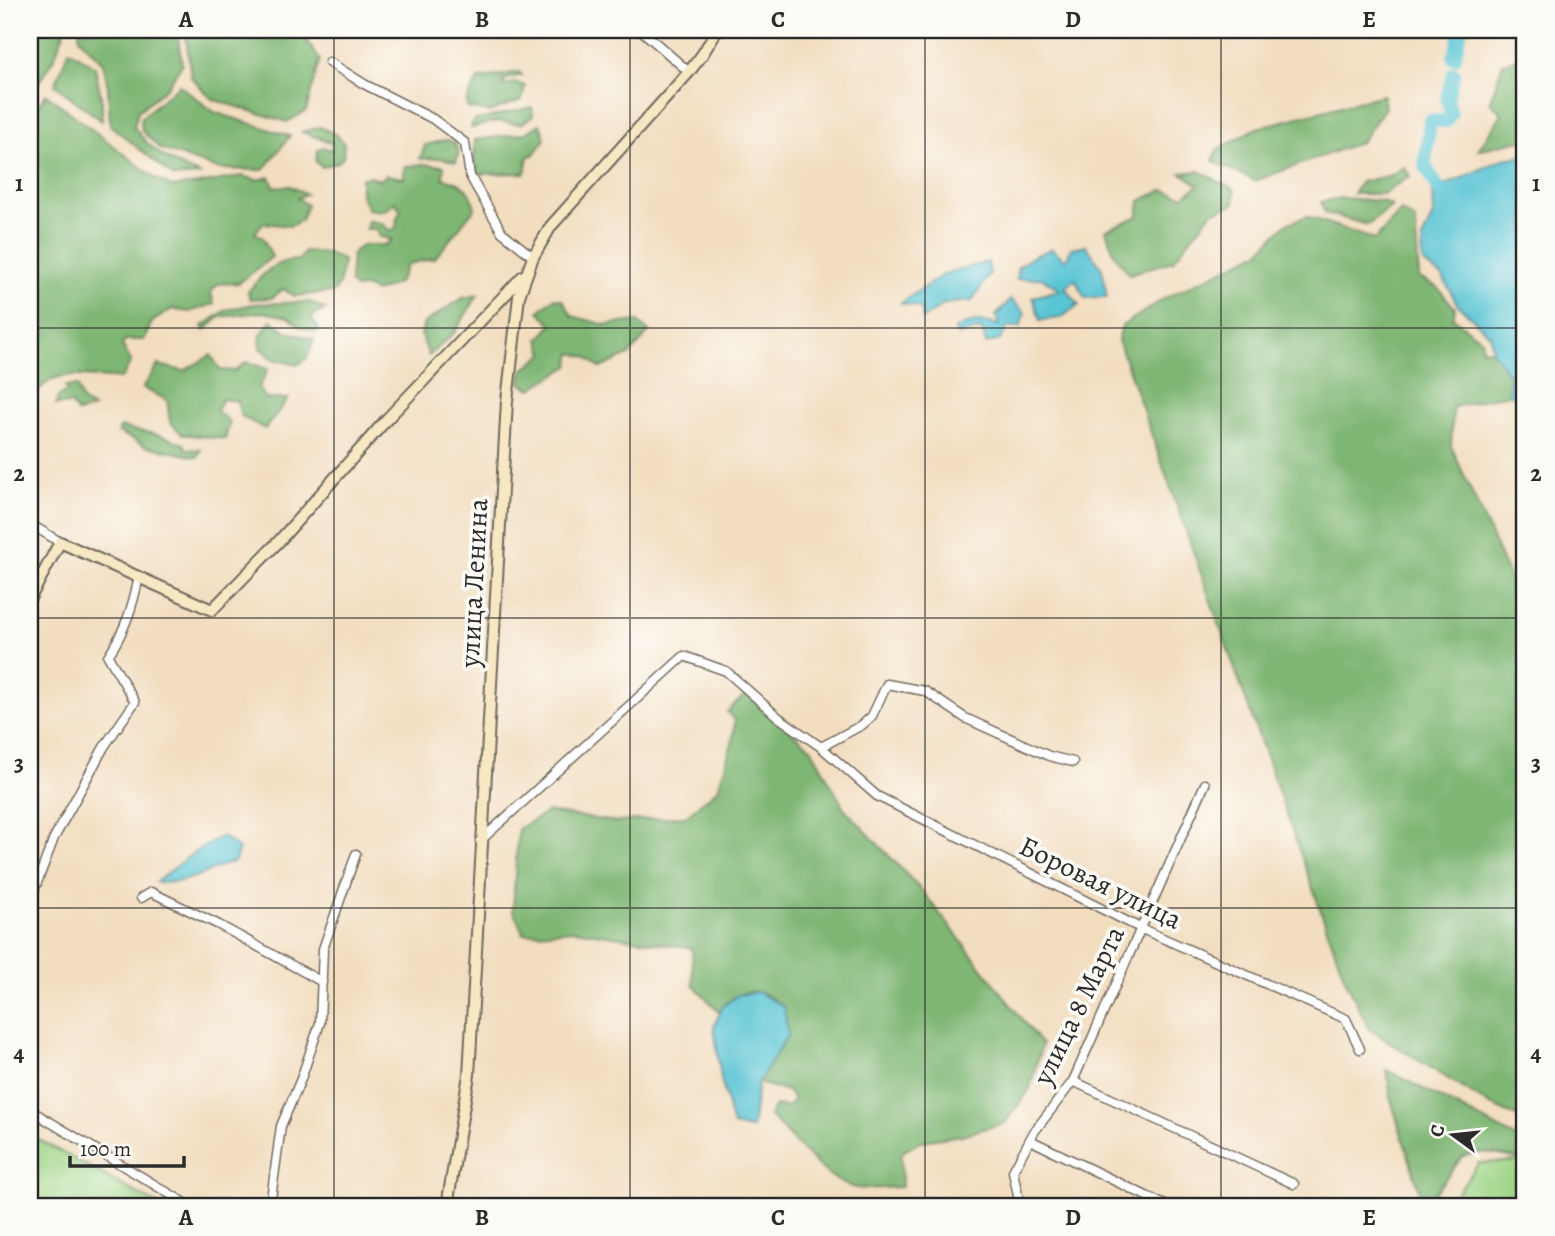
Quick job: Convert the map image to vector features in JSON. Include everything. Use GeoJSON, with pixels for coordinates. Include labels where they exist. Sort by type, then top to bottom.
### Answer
{"type":"FeatureCollection","features":[{"type":"Feature","properties":{"kind":"street"},"geometry":{"type":"LineString","coordinates":[[641,30],[689,72]]}},
{"type":"Feature","properties":{"kind":"street","name":"улица Ленина"},"geometry":{"type":"LineString","coordinates":[[447,1206],[469,1075],[480,841],[507,401],[519,296],[533,257],[551,226],[689,72],[718,30]]}},
{"type":"Feature","properties":{"kind":"street"},"geometry":{"type":"LineString","coordinates":[[329,62],[364,84],[433,119],[465,143],[470,176],[502,232],[533,257]]}},
{"type":"Feature","properties":{"kind":"street"},"geometry":{"type":"LineString","coordinates":[[30,524],[60,542],[212,611],[281,540],[387,419],[527,271]]}},
{"type":"Feature","properties":{"kind":"street"},"geometry":{"type":"LineString","coordinates":[[30,598],[60,542]]}},
{"type":"Feature","properties":{"kind":"street"},"geometry":{"type":"LineString","coordinates":[[30,901],[54,838],[104,747],[135,702],[108,656],[122,634],[133,606],[139,576]]}},
{"type":"Feature","properties":{"kind":"street","name":"Боровая улица"},"geometry":{"type":"LineString","coordinates":[[480,841],[684,656],[726,671],[778,717],[821,747],[877,796],[1142,929],[1346,1019],[1360,1049]]}},
{"type":"Feature","properties":{"kind":"street"},"geometry":{"type":"LineString","coordinates":[[821,747],[862,725],[872,716],[887,684],[925,691],[965,718],[1049,756],[1073,762]]}},
{"type":"Feature","properties":{"kind":"street","name":"улица 8 Марта"},"geometry":{"type":"LineString","coordinates":[[1019,1206],[1013,1171],[1030,1140],[1073,1081],[1205,784]]}},
{"type":"Feature","properties":{"kind":"street"},"geometry":{"type":"LineString","coordinates":[[270,1206],[281,1126],[320,1023],[323,949],[356,854]]}},
{"type":"Feature","properties":{"kind":"street"},"geometry":{"type":"LineString","coordinates":[[141,898],[151,892],[219,925],[322,982]]}},
{"type":"Feature","properties":{"kind":"street"},"geometry":{"type":"LineString","coordinates":[[1073,1081],[1294,1184]]}},
{"type":"Feature","properties":{"kind":"street"},"geometry":{"type":"LineString","coordinates":[[30,1110],[190,1206]]}},
{"type":"Feature","properties":{"kind":"street"},"geometry":{"type":"LineString","coordinates":[[1030,1140],[1167,1206]]}},
{"type":"Feature","properties":{"kind":"green space"},"geometry":{"type":"Polygon","coordinates":[[[30,30],[65,30],[54,58],[30,96],[30,30]]]}},
{"type":"Feature","properties":{"kind":"green space"},"geometry":{"type":"Polygon","coordinates":[[[79,30],[177,30],[182,64],[167,87],[138,111],[134,127],[148,144],[163,156],[201,175],[174,177],[110,125],[108,86],[103,63],[79,38],[79,30]]]}},
{"type":"Feature","properties":{"kind":"green space"},"geometry":{"type":"Polygon","coordinates":[[[185,30],[299,30],[320,60],[306,111],[287,122],[212,99],[191,77],[185,30]]]}},
{"type":"Feature","properties":{"kind":"green space"},"geometry":{"type":"Polygon","coordinates":[[[69,50],[95,67],[102,102],[102,121],[55,85],[69,50]]]}},
{"type":"Feature","properties":{"kind":"green space"},"geometry":{"type":"Polygon","coordinates":[[[1525,57],[1525,139],[1478,150],[1502,114],[1490,101],[1503,63],[1525,57]]]}},
{"type":"Feature","properties":{"kind":"green space"},"geometry":{"type":"Polygon","coordinates":[[[519,72],[522,75],[504,80],[503,85],[516,83],[525,86],[522,100],[489,112],[468,108],[466,103],[478,79],[519,72]]]}},
{"type":"Feature","properties":{"kind":"green space"},"geometry":{"type":"Polygon","coordinates":[[[179,85],[214,112],[290,136],[263,170],[218,169],[161,149],[142,131],[141,118],[179,85]]]}},
{"type":"Feature","properties":{"kind":"green space"},"geometry":{"type":"Polygon","coordinates":[[[46,94],[155,178],[171,187],[242,176],[257,180],[270,177],[274,187],[290,186],[306,194],[297,198],[307,205],[301,220],[291,226],[263,223],[255,233],[263,238],[272,257],[239,283],[218,284],[211,292],[214,304],[189,312],[172,309],[152,322],[144,340],[126,340],[122,345],[131,361],[122,378],[61,377],[41,388],[33,400],[30,395],[30,118],[46,94]]]}},
{"type":"Feature","properties":{"kind":"green space"},"geometry":{"type":"Polygon","coordinates":[[[1383,95],[1385,108],[1361,142],[1255,181],[1213,161],[1217,150],[1257,128],[1383,95]]]}},
{"type":"Feature","properties":{"kind":"green space"},"geometry":{"type":"Polygon","coordinates":[[[532,107],[533,116],[521,124],[498,121],[471,128],[473,121],[532,107]]]}},
{"type":"Feature","properties":{"kind":"green space"},"geometry":{"type":"Polygon","coordinates":[[[540,124],[545,139],[533,155],[528,156],[525,173],[478,174],[474,163],[475,140],[526,133],[540,124]]]}},
{"type":"Feature","properties":{"kind":"green space"},"geometry":{"type":"Polygon","coordinates":[[[320,127],[337,135],[344,144],[343,157],[338,162],[322,167],[316,162],[317,151],[323,147],[332,150],[332,143],[302,132],[320,127]]]}},
{"type":"Feature","properties":{"kind":"green space"},"geometry":{"type":"Polygon","coordinates":[[[446,140],[454,142],[459,152],[456,162],[441,158],[420,159],[425,145],[446,140]]]}},
{"type":"Feature","properties":{"kind":"green space"},"geometry":{"type":"Polygon","coordinates":[[[421,164],[444,166],[443,178],[464,187],[475,208],[435,258],[408,264],[398,283],[376,292],[365,287],[355,289],[350,282],[352,254],[362,245],[385,245],[392,240],[378,236],[377,229],[366,229],[368,221],[381,223],[390,231],[396,228],[397,217],[401,211],[395,202],[384,211],[368,209],[361,195],[361,179],[370,176],[380,180],[386,175],[404,178],[404,167],[421,164]]]}},
{"type":"Feature","properties":{"kind":"green space"},"geometry":{"type":"Polygon","coordinates":[[[1404,167],[1410,176],[1383,194],[1353,194],[1361,182],[1392,175],[1404,167]]]}},
{"type":"Feature","properties":{"kind":"green space"},"geometry":{"type":"Polygon","coordinates":[[[1199,171],[1235,190],[1234,204],[1212,212],[1173,261],[1129,274],[1114,254],[1106,230],[1138,216],[1140,201],[1163,190],[1183,196],[1199,185],[1181,173],[1199,171]]]}},
{"type":"Feature","properties":{"kind":"green space"},"geometry":{"type":"Polygon","coordinates":[[[1341,198],[1382,201],[1392,206],[1368,225],[1325,213],[1321,202],[1341,198]]]}},
{"type":"Feature","properties":{"kind":"green space"},"geometry":{"type":"Polygon","coordinates":[[[1401,211],[1415,220],[1419,278],[1437,287],[1455,308],[1453,318],[1482,340],[1482,349],[1492,350],[1509,375],[1509,394],[1453,407],[1451,446],[1525,612],[1525,1121],[1487,1103],[1369,1029],[1345,979],[1118,340],[1122,326],[1163,299],[1258,253],[1286,224],[1307,216],[1375,240],[1401,211]]]}},
{"type":"Feature","properties":{"kind":"green space"},"geometry":{"type":"Polygon","coordinates":[[[305,251],[327,253],[343,260],[340,282],[334,292],[294,296],[283,289],[272,298],[250,299],[248,292],[264,274],[283,262],[299,260],[305,251]]]}},
{"type":"Feature","properties":{"kind":"green space"},"geometry":{"type":"Polygon","coordinates":[[[478,295],[454,333],[429,356],[421,335],[424,323],[463,298],[478,295]]]}},
{"type":"Feature","properties":{"kind":"green space"},"geometry":{"type":"Polygon","coordinates":[[[554,298],[563,300],[572,316],[606,325],[637,321],[649,332],[629,355],[600,368],[587,357],[572,353],[569,366],[531,389],[520,383],[523,370],[544,354],[539,339],[552,325],[539,311],[554,298]]]}},
{"type":"Feature","properties":{"kind":"green space"},"geometry":{"type":"Polygon","coordinates":[[[310,302],[326,310],[313,315],[312,321],[319,328],[317,332],[301,327],[288,317],[263,312],[220,317],[204,331],[203,326],[226,310],[254,304],[310,302]]]}},
{"type":"Feature","properties":{"kind":"green space"},"geometry":{"type":"Polygon","coordinates":[[[271,320],[287,332],[314,339],[307,358],[297,365],[273,359],[260,348],[261,335],[271,320]]]}},
{"type":"Feature","properties":{"kind":"green space"},"geometry":{"type":"Polygon","coordinates":[[[211,355],[220,370],[235,371],[246,362],[268,369],[259,387],[266,399],[288,399],[265,429],[241,416],[237,401],[222,399],[217,411],[230,422],[225,439],[182,434],[170,422],[167,400],[143,388],[158,365],[184,371],[211,355]]]}},
{"type":"Feature","properties":{"kind":"green space"},"geometry":{"type":"Polygon","coordinates":[[[65,386],[77,386],[82,401],[93,408],[78,413],[71,404],[56,405],[58,397],[68,390],[65,386]]]}},
{"type":"Feature","properties":{"kind":"green space"},"geometry":{"type":"Polygon","coordinates":[[[120,427],[169,438],[185,445],[186,449],[201,450],[197,457],[146,446],[118,432],[120,427]]]}},
{"type":"Feature","properties":{"kind":"green space"},"geometry":{"type":"Polygon","coordinates":[[[746,694],[811,748],[844,808],[923,892],[1042,1045],[1029,1090],[1005,1123],[962,1135],[922,1141],[901,1153],[902,1187],[864,1189],[842,1183],[819,1167],[769,1115],[775,1106],[788,1107],[794,1099],[787,1091],[758,1083],[788,1034],[784,1007],[765,994],[747,992],[731,1000],[720,1013],[693,984],[692,948],[574,930],[524,934],[513,911],[518,829],[548,812],[617,822],[686,816],[718,789],[733,740],[735,720],[727,712],[746,694]]]}},
{"type":"Feature","properties":{"kind":"green space"},"geometry":{"type":"Polygon","coordinates":[[[1387,1070],[1525,1142],[1525,1160],[1484,1152],[1463,1156],[1429,1200],[1420,1193],[1391,1100],[1387,1070]]]}},
{"type":"Feature","properties":{"kind":"green space"},"geometry":{"type":"Polygon","coordinates":[[[30,1135],[160,1206],[30,1206],[30,1135]]]}},
{"type":"Feature","properties":{"kind":"green space"},"geometry":{"type":"Polygon","coordinates":[[[1525,1161],[1525,1206],[1447,1206],[1479,1163],[1525,1161]]]}},
{"type":"Feature","properties":{"kind":"water"},"geometry":{"type":"Polygon","coordinates":[[[1525,156],[1525,406],[1522,399],[1509,394],[1509,375],[1492,350],[1491,336],[1457,304],[1443,277],[1423,263],[1422,239],[1434,213],[1433,191],[1503,159],[1525,156]]]}},
{"type":"Feature","properties":{"kind":"water"},"geometry":{"type":"Polygon","coordinates":[[[1086,245],[1102,269],[1107,297],[1085,298],[1075,279],[1065,288],[1079,304],[1061,318],[1040,320],[1033,297],[1060,290],[1042,278],[1016,279],[1018,267],[1034,256],[1052,249],[1066,260],[1072,248],[1086,245]]]}},
{"type":"Feature","properties":{"kind":"water"},"geometry":{"type":"Polygon","coordinates":[[[988,262],[990,273],[972,301],[944,304],[923,319],[921,308],[901,303],[944,274],[988,262]]]}},
{"type":"Feature","properties":{"kind":"water"},"geometry":{"type":"Polygon","coordinates":[[[1011,299],[1025,313],[1020,327],[1008,327],[1000,340],[986,344],[982,329],[957,335],[955,329],[971,323],[999,325],[996,316],[1011,299]]]}},
{"type":"Feature","properties":{"kind":"water"},"geometry":{"type":"Polygon","coordinates":[[[222,836],[239,849],[235,861],[177,882],[156,882],[192,854],[222,836]]]}},
{"type":"Feature","properties":{"kind":"water"},"geometry":{"type":"Polygon","coordinates":[[[758,992],[784,1007],[788,1034],[758,1083],[752,1129],[733,1126],[721,1079],[714,1026],[723,1006],[738,995],[758,992]]]}},
{"type":"Feature","properties":{"kind":"waterway"},"geometry":{"type":"LineString","coordinates":[[1454,58],[1461,30]]}},
{"type":"Feature","properties":{"kind":"waterway"},"geometry":{"type":"LineString","coordinates":[[1450,202],[1438,188],[1425,165],[1430,121],[1446,121],[1451,113],[1447,98],[1454,73]]}}]}
